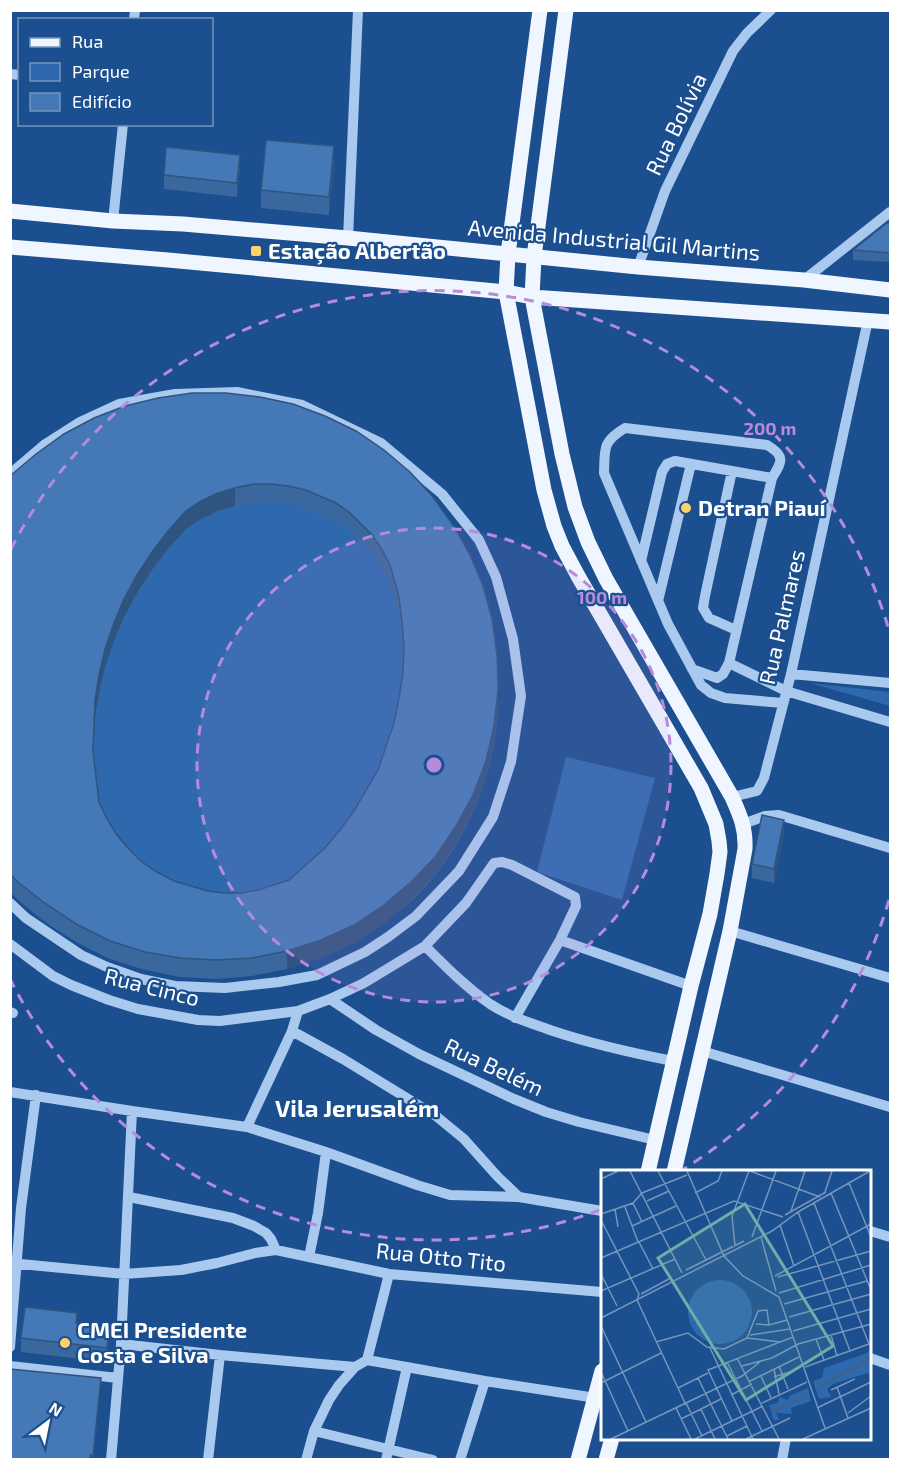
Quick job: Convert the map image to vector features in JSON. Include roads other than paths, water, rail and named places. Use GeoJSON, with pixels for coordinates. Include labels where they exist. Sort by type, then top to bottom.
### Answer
{"type":"FeatureCollection","features":[{"type":"Feature","properties":{"kind":"main road"},"geometry":{"type":"LineString","coordinates":[[540,10],[508,254],[506,292],[544,490],[562,546],[701,788],[716,824],[720,852],[710,914],[648,1170]]}},
{"type":"Feature","properties":{"kind":"main road"},"geometry":{"type":"LineString","coordinates":[[566,10],[534,257],[532,297],[562,454],[575,507],[588,542],[606,579],[732,797],[743,824],[745,849],[730,931],[674,1170]]}},
{"type":"Feature","properties":{"kind":"main road","name":"Avenida Industrial Gil Martins"},"geometry":{"type":"LineString","coordinates":[[10,211],[113,221],[348,237],[534,257],[804,280],[891,290]]}},
{"type":"Feature","properties":{"kind":"main road"},"geometry":{"type":"LineString","coordinates":[[10,247],[506,292],[532,297],[891,322]]}},
{"type":"Feature","properties":{"kind":"main road"},"geometry":{"type":"LineString","coordinates":[[578,1460],[601,1379]]}},
{"type":"Feature","properties":{"kind":"main road"},"geometry":{"type":"LineString","coordinates":[[606,1460],[611,1440]]}},
{"type":"Feature","properties":{"kind":"street"},"geometry":{"type":"LineString","coordinates":[[348,237],[358,10]]}},
{"type":"Feature","properties":{"kind":"street","name":"Rua Bolívia"},"geometry":{"type":"LineString","coordinates":[[638,267],[665,191],[733,51],[747,33],[771,10]]}},
{"type":"Feature","properties":{"kind":"street"},"geometry":{"type":"LineString","coordinates":[[113,221],[123,126]]}},
{"type":"Feature","properties":{"kind":"street"},"geometry":{"type":"LineString","coordinates":[[804,280],[891,212]]}},
{"type":"Feature","properties":{"kind":"street","name":"Rua Palmares"},"geometry":{"type":"LineString","coordinates":[[732,797],[756,792],[760,789],[764,778],[791,674],[868,320]]}},
{"type":"Feature","properties":{"kind":"street"},"geometry":{"type":"LineString","coordinates":[[10,474],[44,445],[80,422],[119,404],[175,394],[237,393],[302,405],[381,443],[442,494],[479,540],[496,577],[513,639],[521,696],[512,762],[493,817],[459,871],[416,916],[388,937],[365,952],[317,975],[225,988],[175,986],[141,979],[81,955],[26,918],[10,903]]}},
{"type":"Feature","properties":{"kind":"street"},"geometry":{"type":"LineString","coordinates":[[692,669],[717,678],[723,674],[729,663],[772,478],[781,459],[778,451],[767,445],[625,428],[612,436],[605,449],[604,473],[668,624],[692,669],[701,685],[711,693],[725,698],[783,703]]}},
{"type":"Feature","properties":{"kind":"street"},"geometry":{"type":"LineString","coordinates":[[641,561],[662,472],[667,464],[675,461],[772,478]]}},
{"type":"Feature","properties":{"kind":"street"},"geometry":{"type":"LineString","coordinates":[[658,601],[691,464]]}},
{"type":"Feature","properties":{"kind":"street"},"geometry":{"type":"LineString","coordinates":[[732,471],[703,608],[709,618],[736,630]]}},
{"type":"Feature","properties":{"kind":"street"},"geometry":{"type":"LineString","coordinates":[[729,663],[786,691],[891,722]]}},
{"type":"Feature","properties":{"kind":"street"},"geometry":{"type":"LineString","coordinates":[[791,674],[891,683]]}},
{"type":"Feature","properties":{"kind":"street"},"geometry":{"type":"LineString","coordinates":[[743,824],[765,816],[779,815],[891,848]]}},
{"type":"Feature","properties":{"kind":"street","name":"Rua Cinco"},"geometry":{"type":"LineString","coordinates":[[10,944],[53,976],[109,1000],[138,1009],[198,1020],[220,1021],[298,1011],[364,983],[425,946],[465,903],[489,868],[497,862],[512,865],[575,897],[576,906],[560,940]]}},
{"type":"Feature","properties":{"kind":"street"},"geometry":{"type":"LineString","coordinates":[[730,931],[891,978]]}},
{"type":"Feature","properties":{"kind":"street"},"geometry":{"type":"LineString","coordinates":[[515,1018],[560,940],[691,986]]}},
{"type":"Feature","properties":{"kind":"street"},"geometry":{"type":"LineString","coordinates":[[425,946],[459,980],[491,1004],[515,1018],[583,1041],[673,1061]]}},
{"type":"Feature","properties":{"kind":"street","name":"Rua Belém"},"geometry":{"type":"LineString","coordinates":[[330,999],[419,1054],[514,1099],[557,1115],[655,1140]]}},
{"type":"Feature","properties":{"kind":"street"},"geometry":{"type":"LineString","coordinates":[[247,1127],[292,1031],[298,1011]]}},
{"type":"Feature","properties":{"kind":"street"},"geometry":{"type":"LineString","coordinates":[[292,1031],[422,1106],[443,1121],[464,1139],[519,1197]]}},
{"type":"Feature","properties":{"kind":"street"},"geometry":{"type":"LineString","coordinates":[[702,1051],[891,1107]]}},
{"type":"Feature","properties":{"kind":"street"},"geometry":{"type":"LineString","coordinates":[[10,1092],[247,1127],[450,1195],[519,1197],[601,1211]]}},
{"type":"Feature","properties":{"kind":"street"},"geometry":{"type":"LineString","coordinates":[[10,1347],[14,1264],[36,1095]]}},
{"type":"Feature","properties":{"kind":"street"},"geometry":{"type":"LineString","coordinates":[[111,1460],[121,1344],[132,1111]]}},
{"type":"Feature","properties":{"kind":"street"},"geometry":{"type":"LineString","coordinates":[[309,1257],[318,1213],[326,1152]]}},
{"type":"Feature","properties":{"kind":"street"},"geometry":{"type":"LineString","coordinates":[[14,1264],[124,1274],[181,1270],[276,1250],[272,1239],[266,1233],[232,1218],[129,1197]]}},
{"type":"Feature","properties":{"kind":"street"},"geometry":{"type":"LineString","coordinates":[[871,1231],[891,1237]]}},
{"type":"Feature","properties":{"kind":"street","name":"Rua Otto Tito"},"geometry":{"type":"LineString","coordinates":[[276,1250],[389,1274],[601,1292]]}},
{"type":"Feature","properties":{"kind":"street"},"geometry":{"type":"LineString","coordinates":[[367,1360],[389,1274]]}},
{"type":"Feature","properties":{"kind":"street"},"geometry":{"type":"LineString","coordinates":[[121,1344],[355,1367]]}},
{"type":"Feature","properties":{"kind":"street"},"geometry":{"type":"LineString","coordinates":[[208,1460],[220,1355]]}},
{"type":"Feature","properties":{"kind":"street"},"geometry":{"type":"LineString","coordinates":[[871,1358],[891,1365]]}},
{"type":"Feature","properties":{"kind":"street"},"geometry":{"type":"LineString","coordinates":[[306,1460],[314,1431],[334,1392],[355,1367],[367,1360],[596,1398]]}},
{"type":"Feature","properties":{"kind":"street"},"geometry":{"type":"LineString","coordinates":[[10,1366],[118,1378]]}},
{"type":"Feature","properties":{"kind":"street"},"geometry":{"type":"LineString","coordinates":[[387,1454],[407,1367]]}},
{"type":"Feature","properties":{"kind":"street"},"geometry":{"type":"LineString","coordinates":[[460,1460],[485,1381]]}},
{"type":"Feature","properties":{"kind":"street"},"geometry":{"type":"LineString","coordinates":[[314,1431],[387,1454],[433,1460]]}},
{"type":"Feature","properties":{"kind":"street"},"geometry":{"type":"LineString","coordinates":[[782,1460],[786,1440]]}},
{"type":"Feature","properties":{"kind":"place","name":"Estação Albertão"},"geometry":{"type":"Point","coordinates":[256,251]}},
{"type":"Feature","properties":{"kind":"place","name":"Detran Piauí"},"geometry":{"type":"Point","coordinates":[686,508]}},
{"type":"Feature","properties":{"kind":"place","name":"CMEI Presidente Costa e Silva"},"geometry":{"type":"Point","coordinates":[65,1343]}},
{"type":"Feature","properties":{"kind":"district","name":"Vila Jerusalém"},"geometry":{"type":"Point","coordinates":[357,1109]}}]}
